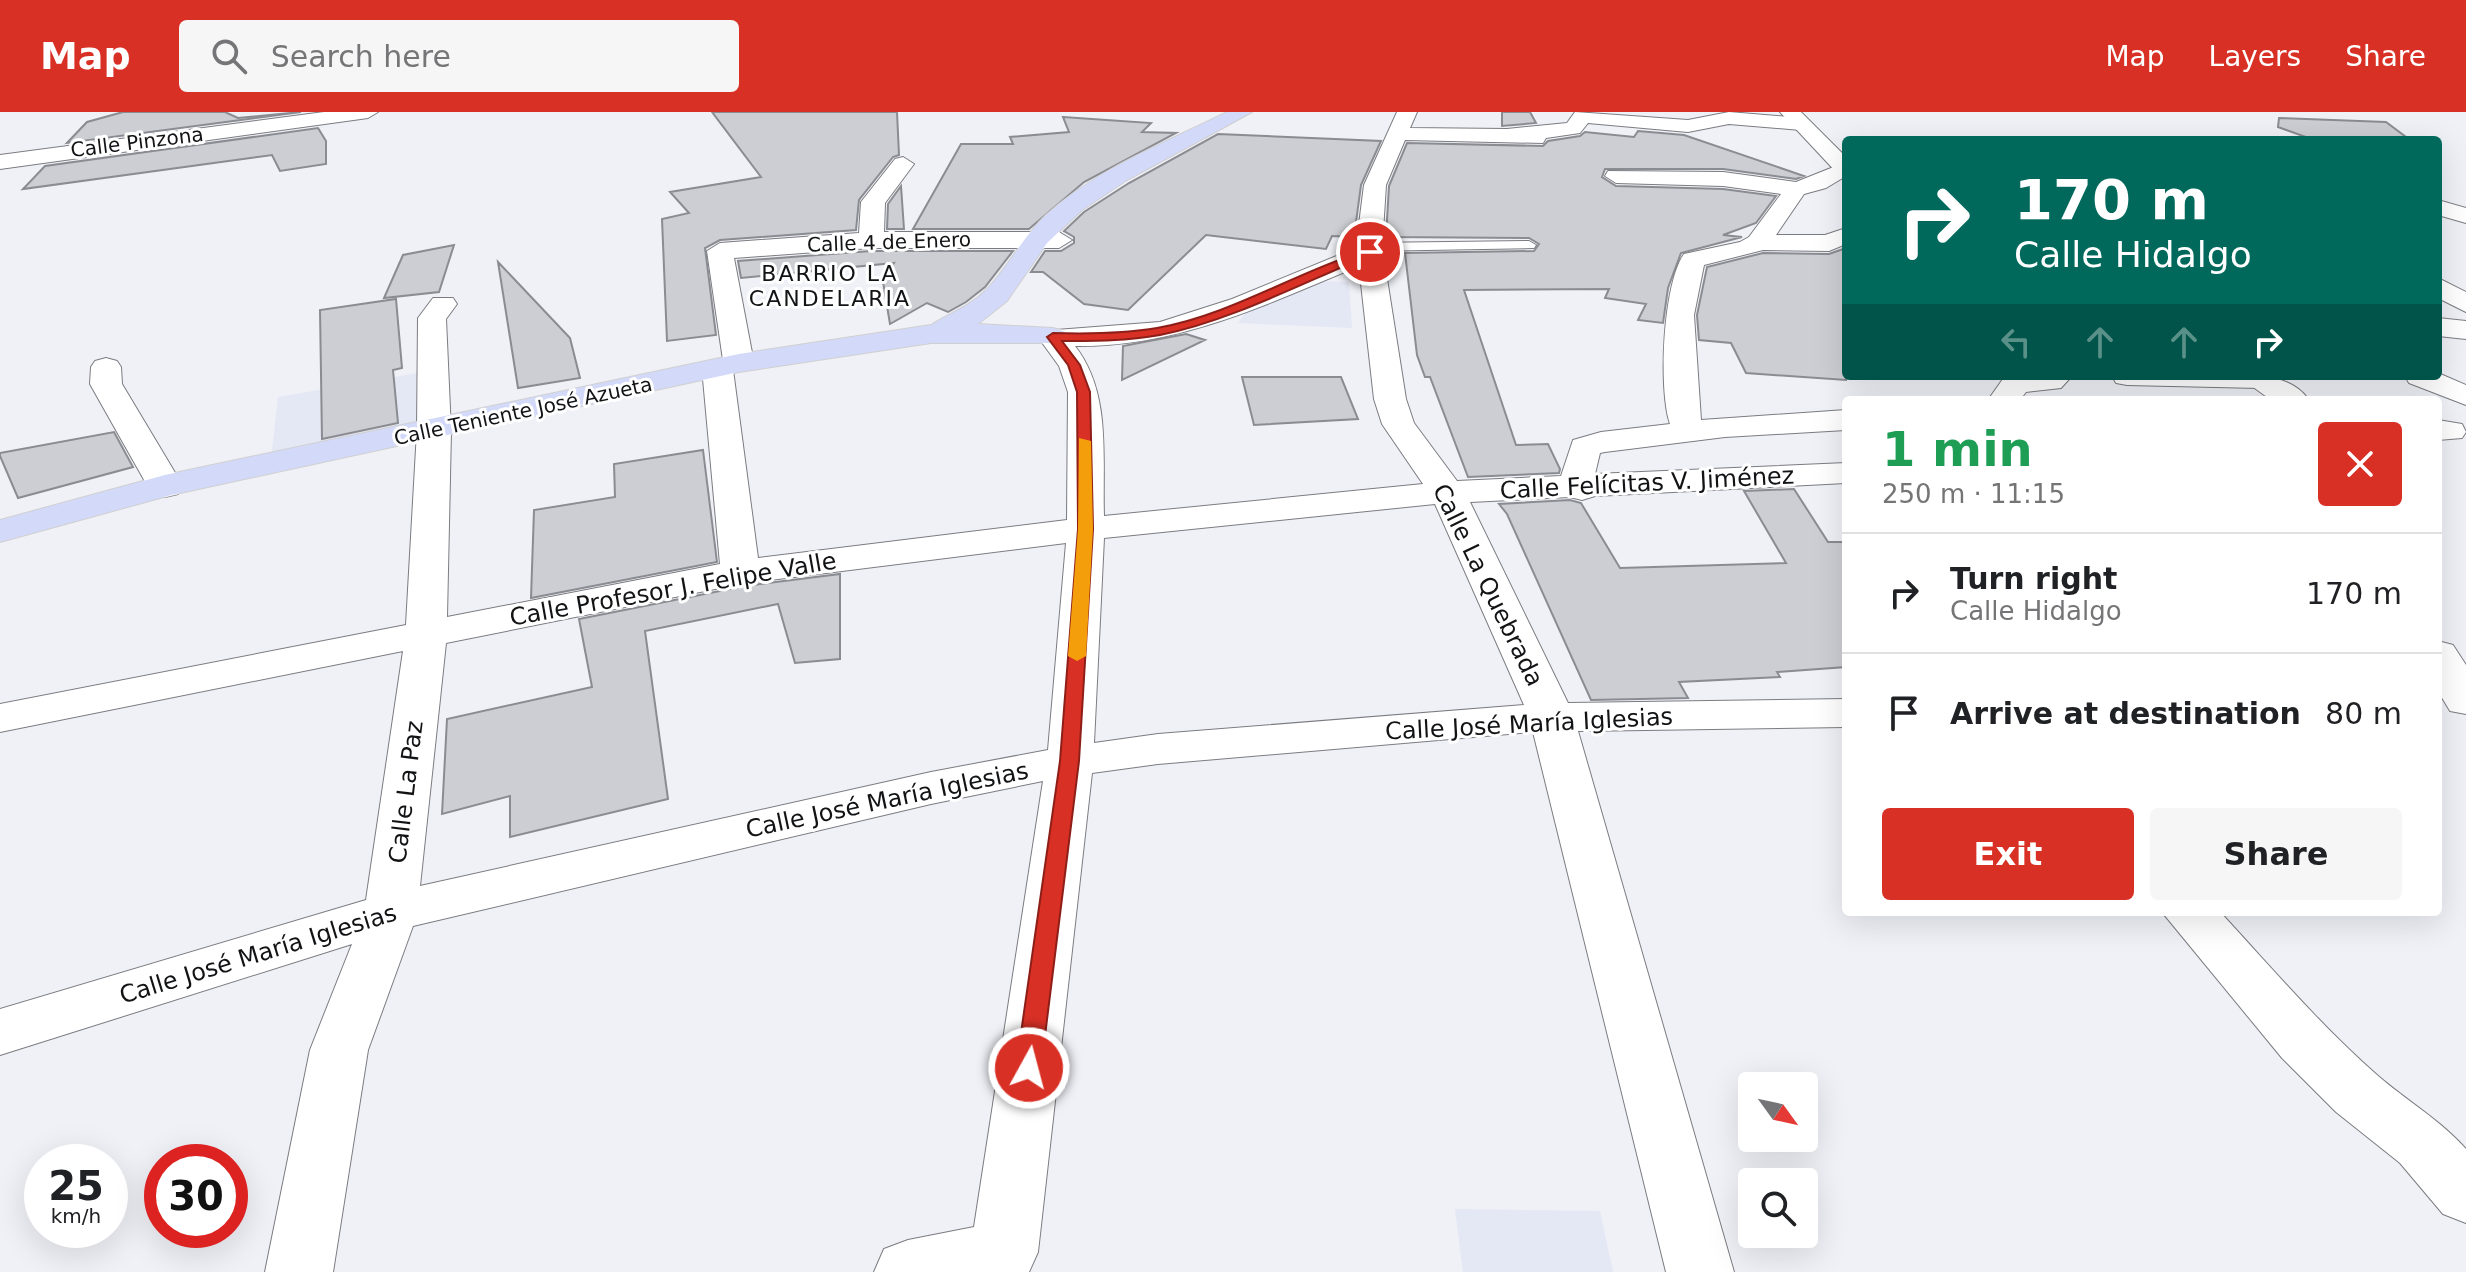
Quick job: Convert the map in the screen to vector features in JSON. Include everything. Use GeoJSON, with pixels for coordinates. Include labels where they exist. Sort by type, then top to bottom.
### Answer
{"type":"FeatureCollection","features":[{"type":"Feature","properties":{"kind":"main road"},"geometry":{"type":"LineString","coordinates":[[931,334],[966,321],[1008,298],[1048,240],[1056,219],[1086,197],[1252,115]]}},
{"type":"Feature","properties":{"kind":"main road"},"geometry":{"type":"LineString","coordinates":[[1008,298],[1018,319],[1053,337]]}},
{"type":"Feature","properties":{"kind":"main road","name":"Calle Teniente José Azueta"},"geometry":{"type":"LineString","coordinates":[[0,531],[165,486],[728,366],[931,334],[971,332],[1053,337]]}},
{"type":"Feature","properties":{"kind":"street","name":"Calle Pinzona"},"geometry":{"type":"LineString","coordinates":[[0,162],[368,112]]}},
{"type":"Feature","properties":{"kind":"street","name":"Calle La Quebrada"},"geometry":{"type":"LineString","coordinates":[[1407,112],[1375,185],[1369,250],[1390,399],[1398,424],[1447,492],[1552,717],[1700,1272]]}},
{"type":"Feature","properties":{"kind":"street"},"geometry":{"type":"LineString","coordinates":[[1395,134],[1507,135],[1573,129],[1582,116],[1688,126],[1729,118],[1796,118],[1842,166]]}},
{"type":"Feature","properties":{"kind":"street"},"geometry":{"type":"LineString","coordinates":[[1507,135],[1567,144]]}},
{"type":"Feature","properties":{"kind":"street"},"geometry":{"type":"LineString","coordinates":[[871,240],[873,202],[903,164]]}},
{"type":"Feature","properties":{"kind":"street"},"geometry":{"type":"LineString","coordinates":[[1616,176],[1723,179],[1796,189],[1818,183],[1842,171]]}},
{"type":"Feature","properties":{"kind":"street"},"geometry":{"type":"LineString","coordinates":[[1692,430],[1684,421],[1682,303],[1686,270],[1693,259],[1748,248],[1758,242],[1796,189]]}},
{"type":"Feature","properties":{"kind":"street"},"geometry":{"type":"LineString","coordinates":[[2442,208],[2466,216]]}},
{"type":"Feature","properties":{"kind":"street"},"geometry":{"type":"LineString","coordinates":[[1758,242],[1829,243],[1842,237]]}},
{"type":"Feature","properties":{"kind":"street","name":"Calle 4 de Enero"},"geometry":{"type":"LineString","coordinates":[[728,366],[720,251],[871,240],[1048,240]]}},
{"type":"Feature","properties":{"kind":"street"},"geometry":{"type":"LineString","coordinates":[[1053,337],[1117,337],[1161,331],[1201,319],[1369,250]]}},
{"type":"Feature","properties":{"kind":"street"},"geometry":{"type":"LineString","coordinates":[[2442,286],[2466,284]]}},
{"type":"Feature","properties":{"kind":"street"},"geometry":{"type":"LineString","coordinates":[[2442,289],[2466,304]]}},
{"type":"Feature","properties":{"kind":"street","name":"Calle La Paz"},"geometry":{"type":"LineString","coordinates":[[299,1272],[339,1050],[391,912],[426,633],[434,431],[432,318],[443,304]]}},
{"type":"Feature","properties":{"kind":"street"},"geometry":{"type":"LineString","coordinates":[[2442,327],[2466,330]]}},
{"type":"Feature","properties":{"kind":"street"},"geometry":{"type":"LineString","coordinates":[[908,1272],[1004,1252],[1070,761],[1086,529],[1084,392],[1074,365],[1053,337]]}},
{"type":"Feature","properties":{"kind":"street"},"geometry":{"type":"LineString","coordinates":[[728,366],[740,572]]}},
{"type":"Feature","properties":{"kind":"street"},"geometry":{"type":"LineString","coordinates":[[106,367],[106,384],[165,486]]}},
{"type":"Feature","properties":{"kind":"street"},"geometry":{"type":"LineString","coordinates":[[2259,380],[2286,396]]}},
{"type":"Feature","properties":{"kind":"street"},"geometry":{"type":"LineString","coordinates":[[2429,380],[2466,396]]}},
{"type":"Feature","properties":{"kind":"street"},"geometry":{"type":"LineString","coordinates":[[1582,489],[1577,471],[1585,447],[1628,437],[1692,430],[1842,420]]}},
{"type":"Feature","properties":{"kind":"street","name":"Calle Felícitas V. Jiménez"},"geometry":{"type":"LineString","coordinates":[[1447,492],[1582,489],[1842,473]]}},
{"type":"Feature","properties":{"kind":"street","name":"Calle Profesor J. Felipe Valle"},"geometry":{"type":"LineString","coordinates":[[0,718],[740,572],[1086,529],[1447,492]]}},
{"type":"Feature","properties":{"kind":"street"},"geometry":{"type":"LineString","coordinates":[[2442,661],[2466,701]]}},
{"type":"Feature","properties":{"kind":"street","name":"Calle José María Iglesias"},"geometry":{"type":"LineString","coordinates":[[0,1032],[391,912],[916,791],[1070,761],[1174,747],[1552,717],[1842,713]]}},
{"type":"Feature","properties":{"kind":"street"},"geometry":{"type":"LineString","coordinates":[[2193,916],[2303,1041],[2357,1094],[2444,1145],[2466,1194]]}},
{"type":"Feature","properties":{"kind":"lane"},"geometry":{"type":"LineString","coordinates":[[1369,250],[1529,245]]}},
{"type":"Feature","properties":{"kind":"shaded area"},"geometry":{"type":"Polygon","coordinates":[[[1310,281],[1349,282],[1352,328],[1238,323],[1246,312],[1310,281]]]}},
{"type":"Feature","properties":{"kind":"shaded area"},"geometry":{"type":"Polygon","coordinates":[[[418,373],[424,429],[271,459],[278,397],[418,373]]]}},
{"type":"Feature","properties":{"kind":"shaded area"},"geometry":{"type":"Polygon","coordinates":[[[1455,1209],[1600,1211],[1613,1272],[1463,1272],[1455,1209]]]}},
{"type":"Feature","properties":{"kind":"building"},"geometry":{"type":"Polygon","coordinates":[[[123,112],[225,112],[238,118],[301,112],[67,143],[87,122],[123,112]]]}},
{"type":"Feature","properties":{"kind":"building"},"geometry":{"type":"Polygon","coordinates":[[[712,112],[897,112],[899,155],[893,157],[859,200],[856,230],[720,240],[705,248],[716,335],[667,341],[662,219],[689,213],[670,192],[761,177],[712,112]]]}},
{"type":"Feature","properties":{"kind":"building"},"geometry":{"type":"Polygon","coordinates":[[[1502,112],[1530,112],[1536,123],[1502,126],[1502,112]]]}},
{"type":"Feature","properties":{"kind":"building"},"geometry":{"type":"Polygon","coordinates":[[[1063,117],[1151,123],[1142,132],[1176,133],[1084,182],[1029,229],[913,229],[961,144],[1013,144],[1010,137],[1069,132],[1063,117]]]}},
{"type":"Feature","properties":{"kind":"building"},"geometry":{"type":"Polygon","coordinates":[[[2279,118],[2386,122],[2405,136],[2303,136],[2278,127],[2279,118]]]}},
{"type":"Feature","properties":{"kind":"building"},"geometry":{"type":"Polygon","coordinates":[[[318,128],[326,141],[326,164],[280,171],[272,155],[23,189],[45,166],[318,128]]]}},
{"type":"Feature","properties":{"kind":"building"},"geometry":{"type":"Polygon","coordinates":[[[1638,131],[1684,135],[1804,176],[1796,179],[1723,169],[1605,169],[1602,177],[1616,186],[1723,189],[1776,196],[1756,223],[1723,235],[1742,237],[1681,253],[1668,288],[1663,323],[1638,320],[1646,304],[1605,298],[1609,289],[1464,290],[1516,445],[1548,444],[1560,469],[1559,473],[1468,477],[1430,377],[1425,377],[1417,355],[1405,253],[1534,251],[1539,244],[1529,238],[1386,237],[1389,186],[1407,143],[1543,146],[1548,141],[1580,136],[1585,132],[1634,137],[1638,131]]]}},
{"type":"Feature","properties":{"kind":"building"},"geometry":{"type":"Polygon","coordinates":[[[1218,134],[1381,141],[1361,185],[1354,237],[1332,236],[1326,249],[1206,235],[1128,310],[1084,304],[1043,272],[1031,272],[1045,251],[1061,251],[1074,243],[1074,237],[1064,231],[1084,212],[1129,183],[1218,134]]]}},
{"type":"Feature","properties":{"kind":"building"},"geometry":{"type":"Polygon","coordinates":[[[901,186],[904,229],[887,229],[888,204],[901,186]]]}},
{"type":"Feature","properties":{"kind":"building"},"geometry":{"type":"Polygon","coordinates":[[[454,245],[439,292],[384,298],[403,255],[454,245]]]}},
{"type":"Feature","properties":{"kind":"building"},"geometry":{"type":"Polygon","coordinates":[[[1842,249],[1842,380],[1746,373],[1731,343],[1699,340],[1697,315],[1707,267],[1763,253],[1829,254],[1842,249]]]}},
{"type":"Feature","properties":{"kind":"building"},"geometry":{"type":"Polygon","coordinates":[[[871,251],[1013,251],[985,287],[966,302],[948,312],[927,303],[890,324],[883,282],[894,263],[741,278],[738,261],[871,251]]]}},
{"type":"Feature","properties":{"kind":"building"},"geometry":{"type":"Polygon","coordinates":[[[498,262],[570,338],[580,378],[518,388],[498,262]]]}},
{"type":"Feature","properties":{"kind":"building"},"geometry":{"type":"Polygon","coordinates":[[[396,299],[402,368],[393,370],[398,423],[322,439],[320,310],[396,299]]]}},
{"type":"Feature","properties":{"kind":"building"},"geometry":{"type":"Polygon","coordinates":[[[1186,334],[1205,340],[1122,380],[1123,346],[1186,334]]]}},
{"type":"Feature","properties":{"kind":"building"},"geometry":{"type":"Polygon","coordinates":[[[1242,377],[1341,377],[1358,419],[1254,425],[1242,377]]]}},
{"type":"Feature","properties":{"kind":"building"},"geometry":{"type":"Polygon","coordinates":[[[114,432],[133,467],[18,498],[0,456],[0,453],[114,432]]]}},
{"type":"Feature","properties":{"kind":"building"},"geometry":{"type":"Polygon","coordinates":[[[703,450],[717,562],[531,598],[534,510],[615,497],[614,464],[703,450]]]}},
{"type":"Feature","properties":{"kind":"building"},"geometry":{"type":"Polygon","coordinates":[[[1794,489],[1828,542],[1842,542],[1842,667],[1777,672],[1780,677],[1679,682],[1688,698],[1591,700],[1507,514],[1499,504],[1570,500],[1581,503],[1620,568],[1786,563],[1744,491],[1794,489]]]}},
{"type":"Feature","properties":{"kind":"building"},"geometry":{"type":"Polygon","coordinates":[[[840,574],[840,659],[795,663],[778,604],[645,631],[668,799],[510,837],[510,796],[442,814],[447,719],[592,687],[579,619],[745,586],[840,574]]]}},
{"type":"Feature","properties":{"kind":"slow traffic"},"geometry":{"type":"LineString","coordinates":[[1077,656],[1086,529],[1084,441]]}},
{"type":"Feature","properties":{"kind":"district","name":"BARRIO LA CANDELARIA"},"geometry":{"type":"Point","coordinates":[830,286]}},
{"type":"Feature","properties":{"kind":"route"},"geometry":{"type":"LineString","coordinates":[[1029,1068],[1070,761],[1086,529],[1084,392],[1074,365],[1053,337],[1117,337],[1161,331],[1201,319],[1370,252]]}}]}
